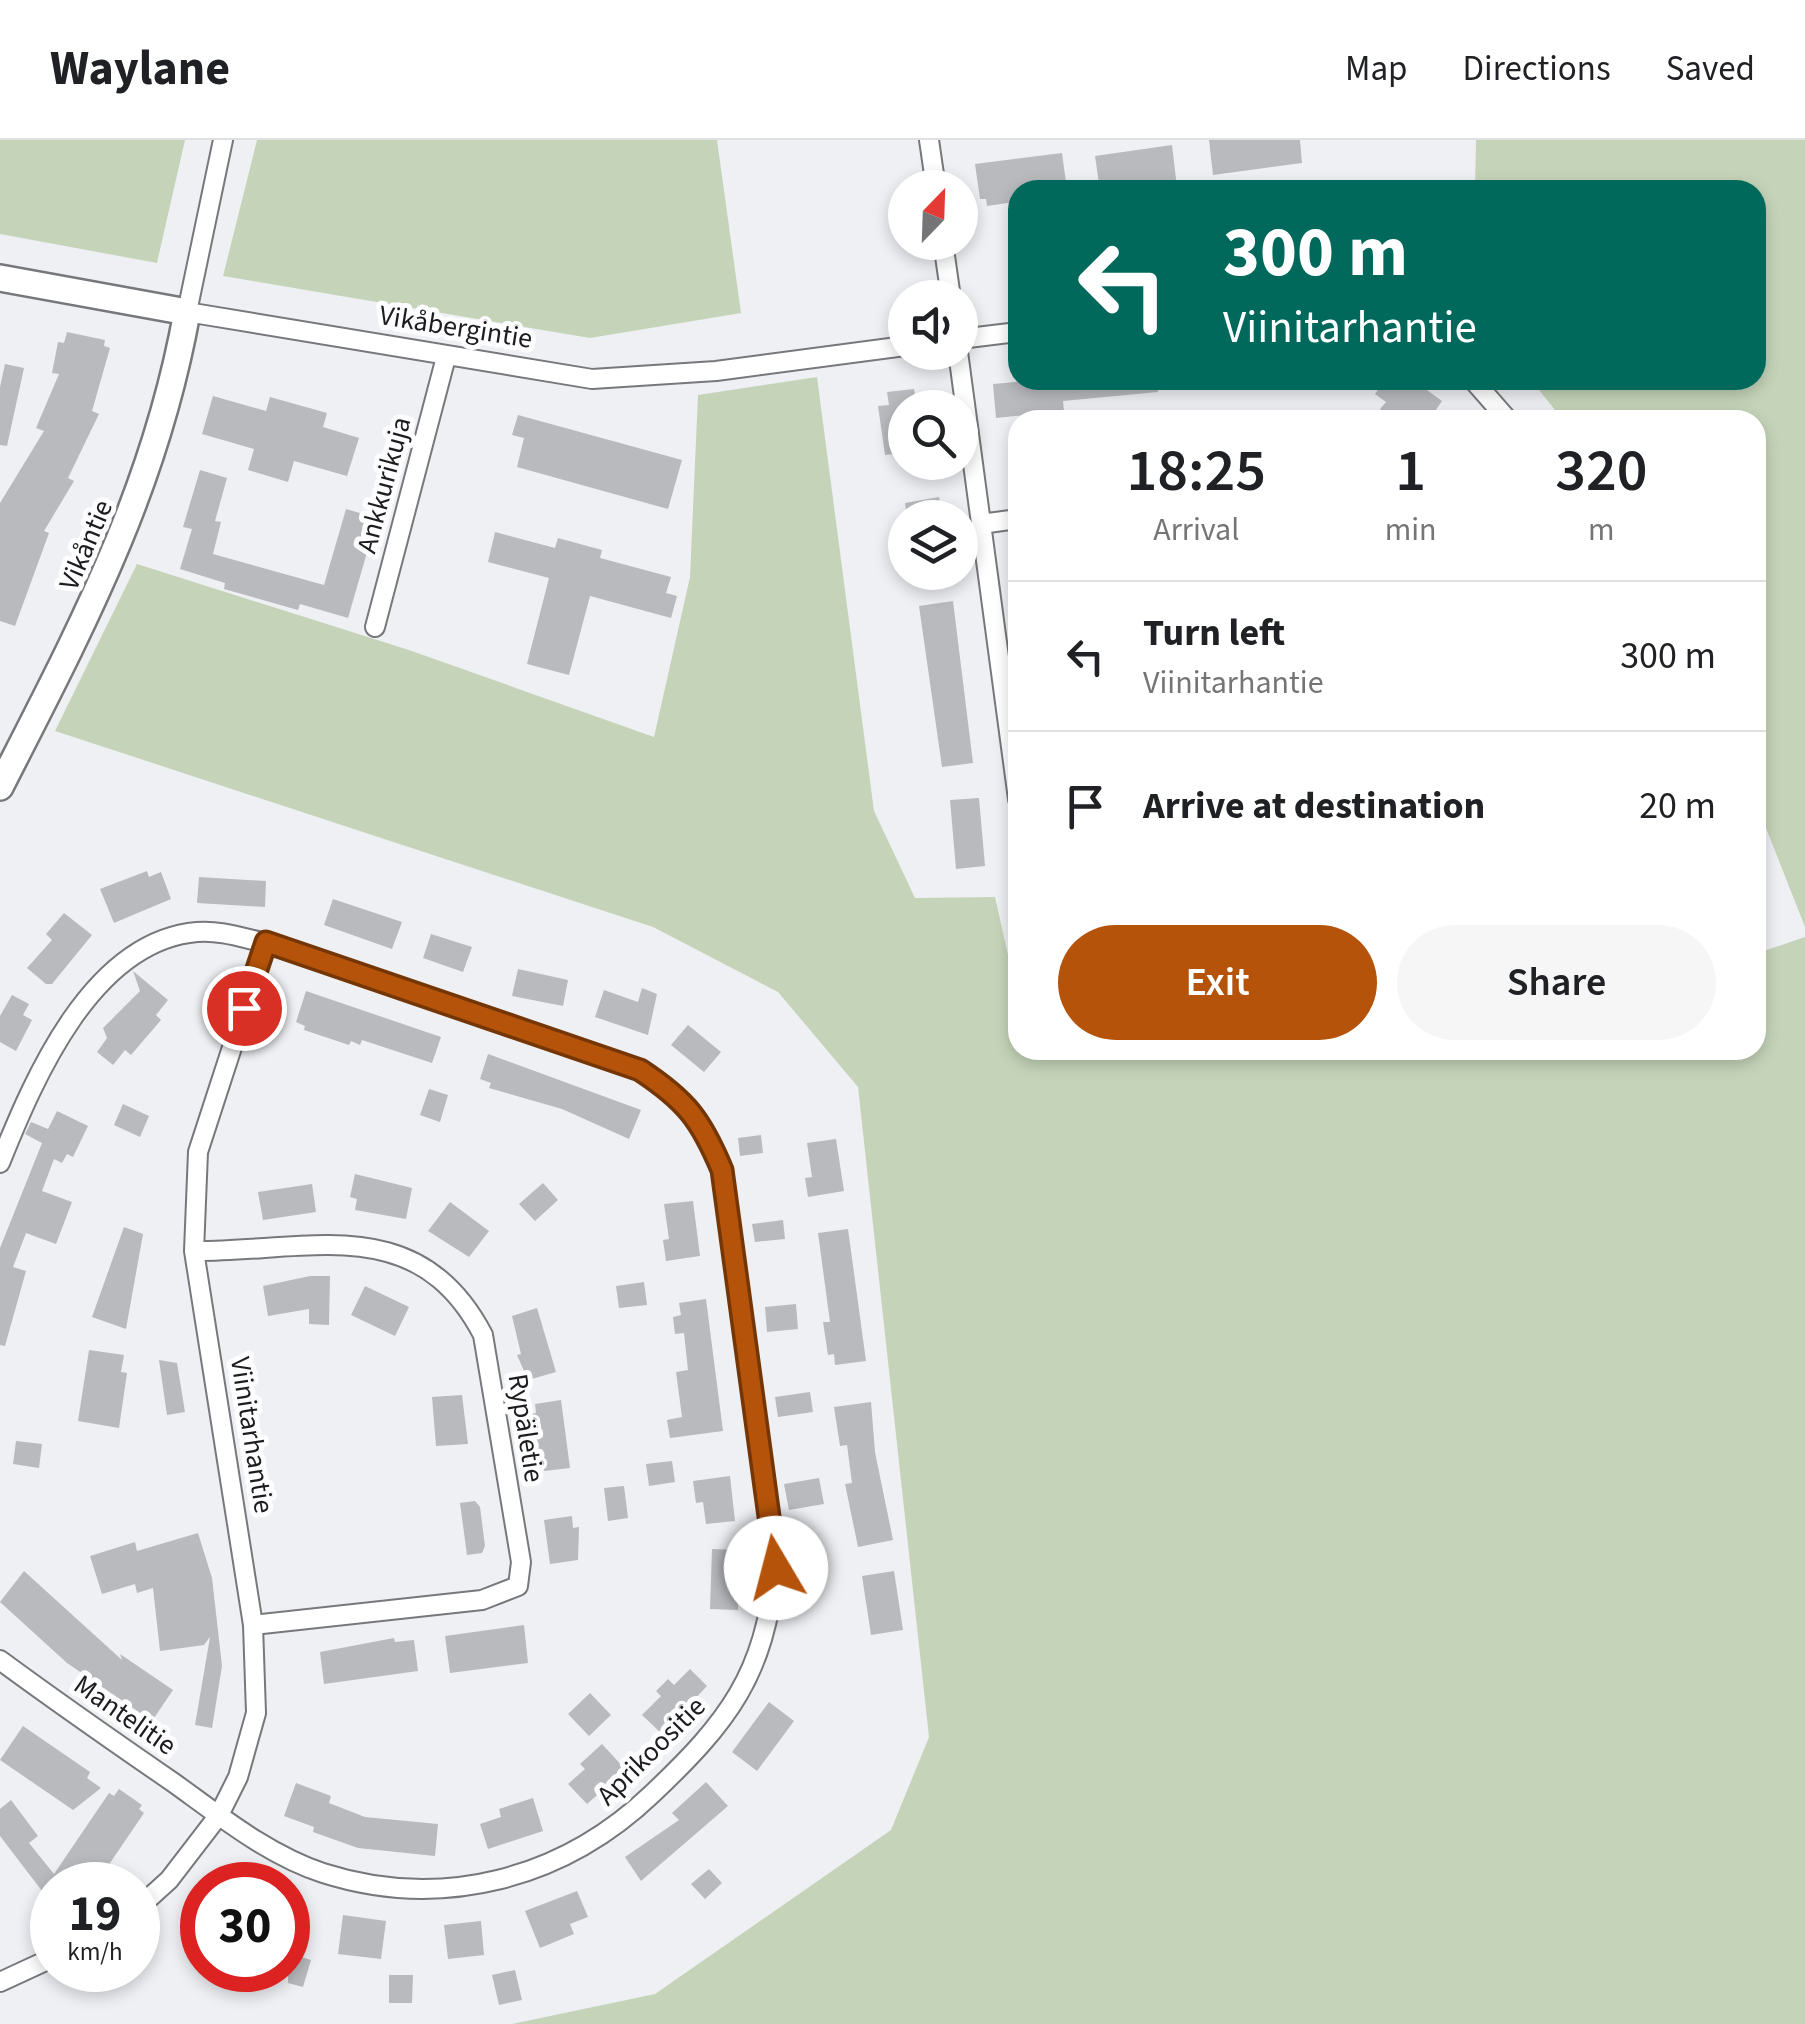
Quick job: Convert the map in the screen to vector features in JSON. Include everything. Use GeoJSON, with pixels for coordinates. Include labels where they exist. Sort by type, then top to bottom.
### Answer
{"type":"FeatureCollection","features":[{"type":"Feature","properties":{"kind":"street"},"geometry":{"type":"LineString","coordinates":[[187,312],[223,140]]}},
{"type":"Feature","properties":{"kind":"street"},"geometry":{"type":"LineString","coordinates":[[929,140],[933,170]]}},
{"type":"Feature","properties":{"kind":"street","name":"Vikåbergintie"},"geometry":{"type":"LineString","coordinates":[[0,278],[446,357],[614,380],[888,348]]}},
{"type":"Feature","properties":{"kind":"street","name":"Vikåntie"},"geometry":{"type":"LineString","coordinates":[[0,788],[112,565],[144,485],[177,366],[187,312]]}},
{"type":"Feature","properties":{"kind":"street"},"geometry":{"type":"LineString","coordinates":[[978,337],[1008,333]]}},
{"type":"Feature","properties":{"kind":"street","name":"Ankkurikuja"},"geometry":{"type":"LineString","coordinates":[[375,627],[446,357]]}},
{"type":"Feature","properties":{"kind":"street"},"geometry":{"type":"LineString","coordinates":[[960,370],[1008,725]]}},
{"type":"Feature","properties":{"kind":"street"},"geometry":{"type":"LineString","coordinates":[[1482,390],[1499,410]]}},
{"type":"Feature","properties":{"kind":"street"},"geometry":{"type":"LineString","coordinates":[[981,524],[1008,520]]}},
{"type":"Feature","properties":{"kind":"street"},"geometry":{"type":"LineString","coordinates":[[0,1163],[68,1025],[115,968],[137,950],[194,932],[214,931],[266,942]]}},
{"type":"Feature","properties":{"kind":"street","name":"Viinitarhantie"},"geometry":{"type":"LineString","coordinates":[[160,1886],[193,1852],[218,1814],[238,1777],[253,1728],[257,1664],[253,1625],[194,1252],[198,1152],[266,942]]}},
{"type":"Feature","properties":{"kind":"street","name":"Aprikoositie"},"geometry":{"type":"LineString","coordinates":[[218,1814],[269,1848],[322,1873],[399,1889],[458,1888],[511,1880],[587,1847],[633,1812],[728,1715],[758,1661],[771,1612],[776,1568],[722,1170],[703,1125],[678,1095],[640,1070],[266,942]]}},
{"type":"Feature","properties":{"kind":"street","name":"Rypäletie"},"geometry":{"type":"LineString","coordinates":[[194,1252],[362,1244],[430,1268],[470,1311],[483,1335],[521,1562],[518,1586],[482,1600],[253,1625]]}},
{"type":"Feature","properties":{"kind":"street","name":"Mantelitie"},"geometry":{"type":"LineString","coordinates":[[0,1660],[218,1814]]}},
{"type":"Feature","properties":{"kind":"street"},"geometry":{"type":"LineString","coordinates":[[0,1982],[30,1968]]}},
{"type":"Feature","properties":{"kind":"green space"},"geometry":{"type":"Polygon","coordinates":[[[0,140],[185,140],[157,263],[0,234],[0,140]]]}},
{"type":"Feature","properties":{"kind":"green space"},"geometry":{"type":"Polygon","coordinates":[[[257,140],[717,140],[741,313],[590,338],[223,276],[257,140]]]}},
{"type":"Feature","properties":{"kind":"green space"},"geometry":{"type":"Polygon","coordinates":[[[1476,140],[1805,140],[1805,927],[1766,828],[1766,410],[1555,410],[1539,390],[1766,390],[1766,180],[1475,180],[1476,140]]]}},
{"type":"Feature","properties":{"kind":"green space"},"geometry":{"type":"Polygon","coordinates":[[[817,377],[874,811],[915,898],[995,897],[1008,955],[1008,1060],[1766,1060],[1766,950],[1805,937],[1805,2024],[512,2024],[655,1994],[891,1830],[929,1737],[858,1087],[778,992],[653,927],[55,731],[137,564],[409,650],[654,737],[690,577],[698,395],[817,377]]]}},
{"type":"Feature","properties":{"kind":"building"},"geometry":{"type":"Polygon","coordinates":[[[1209,140],[1300,140],[1302,163],[1213,175],[1209,140]]]}},
{"type":"Feature","properties":{"kind":"building"},"geometry":{"type":"Polygon","coordinates":[[[1172,145],[1176,180],[1099,180],[1095,156],[1172,145]]]}},
{"type":"Feature","properties":{"kind":"building"},"geometry":{"type":"Polygon","coordinates":[[[1062,153],[1066,180],[1008,180],[1008,203],[987,206],[986,199],[980,199],[975,164],[1062,153]]]}},
{"type":"Feature","properties":{"kind":"building"},"geometry":{"type":"Polygon","coordinates":[[[67,332],[105,340],[104,346],[110,348],[92,411],[99,414],[68,478],[74,481],[44,531],[49,533],[15,626],[0,621],[0,503],[44,431],[36,428],[59,374],[52,373],[58,342],[64,343],[67,332]]]}},
{"type":"Feature","properties":{"kind":"building"},"geometry":{"type":"Polygon","coordinates":[[[5,364],[24,368],[7,446],[0,445],[0,387],[5,364]]]}},
{"type":"Feature","properties":{"kind":"building"},"geometry":{"type":"Polygon","coordinates":[[[1008,383],[1008,390],[1158,392],[1063,401],[1064,410],[1008,410],[1008,417],[996,418],[993,384],[1008,383]]]}},
{"type":"Feature","properties":{"kind":"building"},"geometry":{"type":"Polygon","coordinates":[[[1378,390],[1427,390],[1442,401],[1436,410],[1381,410],[1386,402],[1375,394],[1378,390]]]}},
{"type":"Feature","properties":{"kind":"building"},"geometry":{"type":"Polygon","coordinates":[[[213,396],[266,411],[270,397],[327,413],[323,427],[359,438],[347,476],[294,461],[288,482],[248,470],[254,449],[202,434],[213,396]]]}},
{"type":"Feature","properties":{"kind":"building"},"geometry":{"type":"Polygon","coordinates":[[[888,405],[888,455],[885,455],[878,406],[888,405]]]}},
{"type":"Feature","properties":{"kind":"building"},"geometry":{"type":"Polygon","coordinates":[[[518,415],[682,460],[668,509],[517,467],[524,438],[512,435],[518,415]]]}},
{"type":"Feature","properties":{"kind":"building"},"geometry":{"type":"Polygon","coordinates":[[[200,470],[227,478],[215,521],[221,522],[213,554],[324,585],[346,509],[377,518],[348,618],[300,604],[298,610],[224,589],[225,583],[180,569],[192,529],[183,527],[200,470]]]}},
{"type":"Feature","properties":{"kind":"building"},"geometry":{"type":"Polygon","coordinates":[[[495,532],[555,548],[558,538],[602,550],[600,558],[671,577],[666,593],[677,596],[671,618],[590,596],[569,675],[527,664],[549,578],[488,562],[495,532]]]}},
{"type":"Feature","properties":{"kind":"building"},"geometry":{"type":"Polygon","coordinates":[[[953,601],[973,763],[942,767],[919,606],[953,601]]]}},
{"type":"Feature","properties":{"kind":"building"},"geometry":{"type":"Polygon","coordinates":[[[979,798],[985,866],[956,869],[950,800],[979,798]]]}},
{"type":"Feature","properties":{"kind":"building"},"geometry":{"type":"Polygon","coordinates":[[[147,871],[149,877],[161,872],[171,899],[114,923],[100,889],[147,871]]]}},
{"type":"Feature","properties":{"kind":"building"},"geometry":{"type":"Polygon","coordinates":[[[199,877],[266,881],[265,907],[197,903],[199,877]]]}},
{"type":"Feature","properties":{"kind":"building"},"geometry":{"type":"Polygon","coordinates":[[[333,899],[402,922],[392,949],[324,925],[333,899]]]}},
{"type":"Feature","properties":{"kind":"building"},"geometry":{"type":"Polygon","coordinates":[[[64,913],[92,935],[52,984],[46,984],[27,968],[52,940],[46,934],[64,913]]]}},
{"type":"Feature","properties":{"kind":"building"},"geometry":{"type":"Polygon","coordinates":[[[431,934],[472,947],[463,972],[423,958],[431,934]]]}},
{"type":"Feature","properties":{"kind":"building"},"geometry":{"type":"Polygon","coordinates":[[[518,969],[568,980],[563,1006],[512,996],[518,969]]]}},
{"type":"Feature","properties":{"kind":"building"},"geometry":{"type":"Polygon","coordinates":[[[133,971],[168,1000],[156,1015],[161,1020],[131,1055],[125,1050],[113,1065],[97,1052],[107,1038],[103,1028],[140,991],[133,971]]]}},
{"type":"Feature","properties":{"kind":"building"},"geometry":{"type":"Polygon","coordinates":[[[642,988],[657,994],[648,1035],[595,1017],[604,990],[638,1002],[642,988]]]}},
{"type":"Feature","properties":{"kind":"building"},"geometry":{"type":"Polygon","coordinates":[[[306,991],[441,1037],[432,1063],[362,1040],[360,1045],[351,1041],[349,1045],[304,1030],[305,1026],[296,1022],[306,991]]]}},
{"type":"Feature","properties":{"kind":"building"},"geometry":{"type":"Polygon","coordinates":[[[12,995],[29,1004],[23,1015],[32,1020],[16,1051],[0,1042],[0,1016],[12,995]]]}},
{"type":"Feature","properties":{"kind":"building"},"geometry":{"type":"Polygon","coordinates":[[[688,1025],[721,1052],[704,1072],[671,1045],[688,1025]]]}},
{"type":"Feature","properties":{"kind":"building"},"geometry":{"type":"Polygon","coordinates":[[[488,1054],[641,1110],[629,1139],[562,1109],[489,1088],[491,1083],[480,1079],[488,1054]]]}},
{"type":"Feature","properties":{"kind":"building"},"geometry":{"type":"Polygon","coordinates":[[[429,1089],[448,1095],[440,1122],[420,1115],[429,1089]]]}},
{"type":"Feature","properties":{"kind":"building"},"geometry":{"type":"Polygon","coordinates":[[[123,1104],[149,1116],[140,1137],[114,1125],[123,1104]]]}},
{"type":"Feature","properties":{"kind":"building"},"geometry":{"type":"Polygon","coordinates":[[[57,1111],[88,1126],[73,1157],[67,1154],[62,1163],[54,1159],[42,1191],[72,1202],[56,1244],[26,1233],[13,1267],[26,1271],[5,1346],[0,1345],[0,1248],[42,1143],[25,1134],[31,1122],[48,1129],[57,1111]]]}},
{"type":"Feature","properties":{"kind":"building"},"geometry":{"type":"Polygon","coordinates":[[[761,1135],[763,1153],[740,1156],[738,1138],[761,1135]]]}},
{"type":"Feature","properties":{"kind":"building"},"geometry":{"type":"Polygon","coordinates":[[[836,1139],[844,1191],[808,1197],[805,1178],[812,1177],[807,1143],[836,1139]]]}},
{"type":"Feature","properties":{"kind":"building"},"geometry":{"type":"Polygon","coordinates":[[[355,1174],[412,1188],[406,1219],[355,1210],[357,1199],[350,1197],[355,1174]]]}},
{"type":"Feature","properties":{"kind":"building"},"geometry":{"type":"Polygon","coordinates":[[[543,1183],[558,1200],[535,1221],[519,1204],[543,1183]]]}},
{"type":"Feature","properties":{"kind":"building"},"geometry":{"type":"Polygon","coordinates":[[[312,1184],[316,1212],[263,1220],[258,1192],[312,1184]]]}},
{"type":"Feature","properties":{"kind":"building"},"geometry":{"type":"Polygon","coordinates":[[[693,1201],[700,1256],[666,1261],[663,1240],[669,1239],[664,1204],[693,1201]]]}},
{"type":"Feature","properties":{"kind":"building"},"geometry":{"type":"Polygon","coordinates":[[[450,1202],[489,1231],[469,1257],[428,1231],[450,1202]]]}},
{"type":"Feature","properties":{"kind":"building"},"geometry":{"type":"Polygon","coordinates":[[[783,1220],[785,1239],[755,1242],[752,1224],[783,1220]]]}},
{"type":"Feature","properties":{"kind":"building"},"geometry":{"type":"Polygon","coordinates":[[[124,1227],[143,1234],[126,1329],[92,1317],[124,1227]]]}},
{"type":"Feature","properties":{"kind":"building"},"geometry":{"type":"Polygon","coordinates":[[[848,1229],[866,1361],[835,1365],[834,1354],[828,1355],[823,1322],[830,1322],[818,1233],[848,1229]]]}},
{"type":"Feature","properties":{"kind":"building"},"geometry":{"type":"Polygon","coordinates":[[[330,1276],[329,1325],[309,1324],[309,1309],[268,1316],[263,1286],[330,1276]]]}},
{"type":"Feature","properties":{"kind":"building"},"geometry":{"type":"Polygon","coordinates":[[[644,1282],[647,1305],[619,1308],[616,1286],[644,1282]]]}},
{"type":"Feature","properties":{"kind":"building"},"geometry":{"type":"Polygon","coordinates":[[[365,1286],[409,1307],[395,1336],[351,1315],[365,1286]]]}},
{"type":"Feature","properties":{"kind":"building"},"geometry":{"type":"Polygon","coordinates":[[[706,1299],[723,1431],[670,1438],[667,1420],[682,1417],[676,1372],[688,1370],[684,1333],[675,1334],[673,1317],[681,1315],[679,1303],[706,1299]]]}},
{"type":"Feature","properties":{"kind":"building"},"geometry":{"type":"Polygon","coordinates":[[[796,1304],[798,1329],[767,1332],[765,1307],[796,1304]]]}},
{"type":"Feature","properties":{"kind":"building"},"geometry":{"type":"Polygon","coordinates":[[[537,1308],[556,1372],[528,1380],[517,1355],[521,1354],[512,1316],[537,1308]]]}},
{"type":"Feature","properties":{"kind":"building"},"geometry":{"type":"Polygon","coordinates":[[[89,1350],[124,1355],[121,1372],[127,1373],[119,1428],[78,1421],[89,1350]]]}},
{"type":"Feature","properties":{"kind":"building"},"geometry":{"type":"Polygon","coordinates":[[[159,1360],[177,1363],[185,1412],[167,1415],[159,1360]]]}},
{"type":"Feature","properties":{"kind":"building"},"geometry":{"type":"Polygon","coordinates":[[[810,1392],[813,1412],[778,1417],[775,1397],[810,1392]]]}},
{"type":"Feature","properties":{"kind":"building"},"geometry":{"type":"Polygon","coordinates":[[[462,1395],[468,1444],[436,1446],[432,1397],[462,1395]]]}},
{"type":"Feature","properties":{"kind":"building"},"geometry":{"type":"Polygon","coordinates":[[[561,1400],[570,1468],[544,1471],[543,1462],[536,1463],[535,1454],[531,1455],[527,1424],[531,1423],[530,1414],[536,1413],[535,1404],[561,1400]]]}},
{"type":"Feature","properties":{"kind":"building"},"geometry":{"type":"Polygon","coordinates":[[[871,1402],[875,1452],[893,1540],[858,1547],[845,1484],[852,1483],[847,1445],[840,1446],[834,1407],[871,1402]]]}},
{"type":"Feature","properties":{"kind":"building"},"geometry":{"type":"Polygon","coordinates":[[[16,1441],[42,1444],[39,1468],[13,1464],[16,1441]]]}},
{"type":"Feature","properties":{"kind":"building"},"geometry":{"type":"Polygon","coordinates":[[[672,1461],[675,1482],[649,1486],[646,1464],[672,1461]]]}},
{"type":"Feature","properties":{"kind":"building"},"geometry":{"type":"Polygon","coordinates":[[[730,1476],[735,1521],[706,1524],[703,1502],[696,1503],[693,1481],[730,1476]]]}},
{"type":"Feature","properties":{"kind":"building"},"geometry":{"type":"Polygon","coordinates":[[[819,1478],[824,1504],[789,1510],[784,1484],[819,1478]]]}},
{"type":"Feature","properties":{"kind":"building"},"geometry":{"type":"Polygon","coordinates":[[[624,1486],[628,1518],[608,1521],[604,1488],[624,1486]]]}},
{"type":"Feature","properties":{"kind":"building"},"geometry":{"type":"Polygon","coordinates":[[[475,1501],[480,1507],[485,1546],[482,1553],[467,1555],[460,1503],[475,1501]]]}},
{"type":"Feature","properties":{"kind":"building"},"geometry":{"type":"Polygon","coordinates":[[[572,1516],[573,1528],[579,1527],[578,1560],[550,1564],[544,1520],[572,1516]]]}},
{"type":"Feature","properties":{"kind":"building"},"geometry":{"type":"Polygon","coordinates":[[[198,1533],[212,1578],[222,1666],[212,1728],[195,1725],[210,1637],[204,1645],[160,1651],[153,1588],[137,1593],[135,1584],[102,1594],[90,1556],[135,1542],[137,1551],[198,1533]]]}},
{"type":"Feature","properties":{"kind":"building"},"geometry":{"type":"Polygon","coordinates":[[[712,1549],[739,1550],[738,1610],[710,1609],[712,1549]]]}},
{"type":"Feature","properties":{"kind":"building"},"geometry":{"type":"Polygon","coordinates":[[[24,1571],[122,1660],[120,1654],[173,1690],[152,1721],[67,1663],[0,1602],[24,1571]]]}},
{"type":"Feature","properties":{"kind":"building"},"geometry":{"type":"Polygon","coordinates":[[[894,1571],[903,1630],[871,1635],[862,1576],[894,1571]]]}},
{"type":"Feature","properties":{"kind":"building"},"geometry":{"type":"Polygon","coordinates":[[[524,1625],[528,1663],[450,1673],[445,1636],[524,1625]]]}},
{"type":"Feature","properties":{"kind":"building"},"geometry":{"type":"Polygon","coordinates":[[[394,1638],[395,1642],[414,1640],[418,1671],[324,1684],[320,1652],[394,1638]]]}},
{"type":"Feature","properties":{"kind":"building"},"geometry":{"type":"Polygon","coordinates":[[[690,1669],[707,1686],[662,1734],[642,1715],[661,1696],[656,1691],[668,1679],[674,1685],[690,1669]]]}},
{"type":"Feature","properties":{"kind":"building"},"geometry":{"type":"Polygon","coordinates":[[[590,1693],[611,1715],[589,1736],[568,1714],[590,1693]]]}},
{"type":"Feature","properties":{"kind":"building"},"geometry":{"type":"Polygon","coordinates":[[[769,1702],[794,1721],[757,1771],[732,1752],[769,1702]]]}},
{"type":"Feature","properties":{"kind":"building"},"geometry":{"type":"Polygon","coordinates":[[[23,1726],[90,1772],[87,1778],[101,1788],[73,1810],[0,1760],[23,1726]]]}},
{"type":"Feature","properties":{"kind":"building"},"geometry":{"type":"Polygon","coordinates":[[[602,1744],[626,1770],[587,1804],[568,1784],[585,1769],[580,1764],[602,1744]]]}},
{"type":"Feature","properties":{"kind":"building"},"geometry":{"type":"Polygon","coordinates":[[[706,1782],[728,1806],[641,1881],[625,1857],[679,1820],[672,1813],[706,1782]]]}},
{"type":"Feature","properties":{"kind":"building"},"geometry":{"type":"Polygon","coordinates":[[[296,1783],[331,1796],[329,1803],[365,1817],[438,1824],[435,1856],[358,1848],[313,1832],[314,1827],[284,1816],[296,1783]]]}},
{"type":"Feature","properties":{"kind":"building"},"geometry":{"type":"Polygon","coordinates":[[[119,1789],[142,1805],[139,1809],[144,1813],[111,1862],[62,1862],[109,1793],[114,1796],[119,1789]]]}},
{"type":"Feature","properties":{"kind":"building"},"geometry":{"type":"Polygon","coordinates":[[[533,1798],[543,1831],[488,1849],[480,1824],[501,1817],[499,1809],[533,1798]]]}},
{"type":"Feature","properties":{"kind":"building"},"geometry":{"type":"Polygon","coordinates":[[[11,1800],[38,1836],[29,1843],[44,1862],[30,1862],[30,1875],[0,1836],[0,1809],[11,1800]]]}},
{"type":"Feature","properties":{"kind":"building"},"geometry":{"type":"Polygon","coordinates":[[[709,1869],[722,1883],[705,1899],[691,1884],[709,1869]]]}},
{"type":"Feature","properties":{"kind":"building"},"geometry":{"type":"Polygon","coordinates":[[[577,1891],[588,1917],[570,1924],[574,1934],[540,1948],[525,1911],[577,1891]]]}},
{"type":"Feature","properties":{"kind":"building"},"geometry":{"type":"Polygon","coordinates":[[[343,1915],[386,1921],[381,1959],[338,1954],[343,1915]]]}},
{"type":"Feature","properties":{"kind":"building"},"geometry":{"type":"Polygon","coordinates":[[[481,1921],[484,1955],[448,1959],[444,1925],[481,1921]]]}},
{"type":"Feature","properties":{"kind":"building"},"geometry":{"type":"Polygon","coordinates":[[[515,1970],[522,2000],[499,2005],[492,1975],[515,1970]]]}},
{"type":"Feature","properties":{"kind":"building"},"geometry":{"type":"Polygon","coordinates":[[[389,1975],[413,1975],[412,2003],[389,2003],[389,1975]]]}},
{"type":"Feature","properties":{"kind":"route"},"geometry":{"type":"LineString","coordinates":[[244,1008],[266,942],[640,1070],[678,1095],[703,1125],[722,1170],[776,1568]]}}]}
